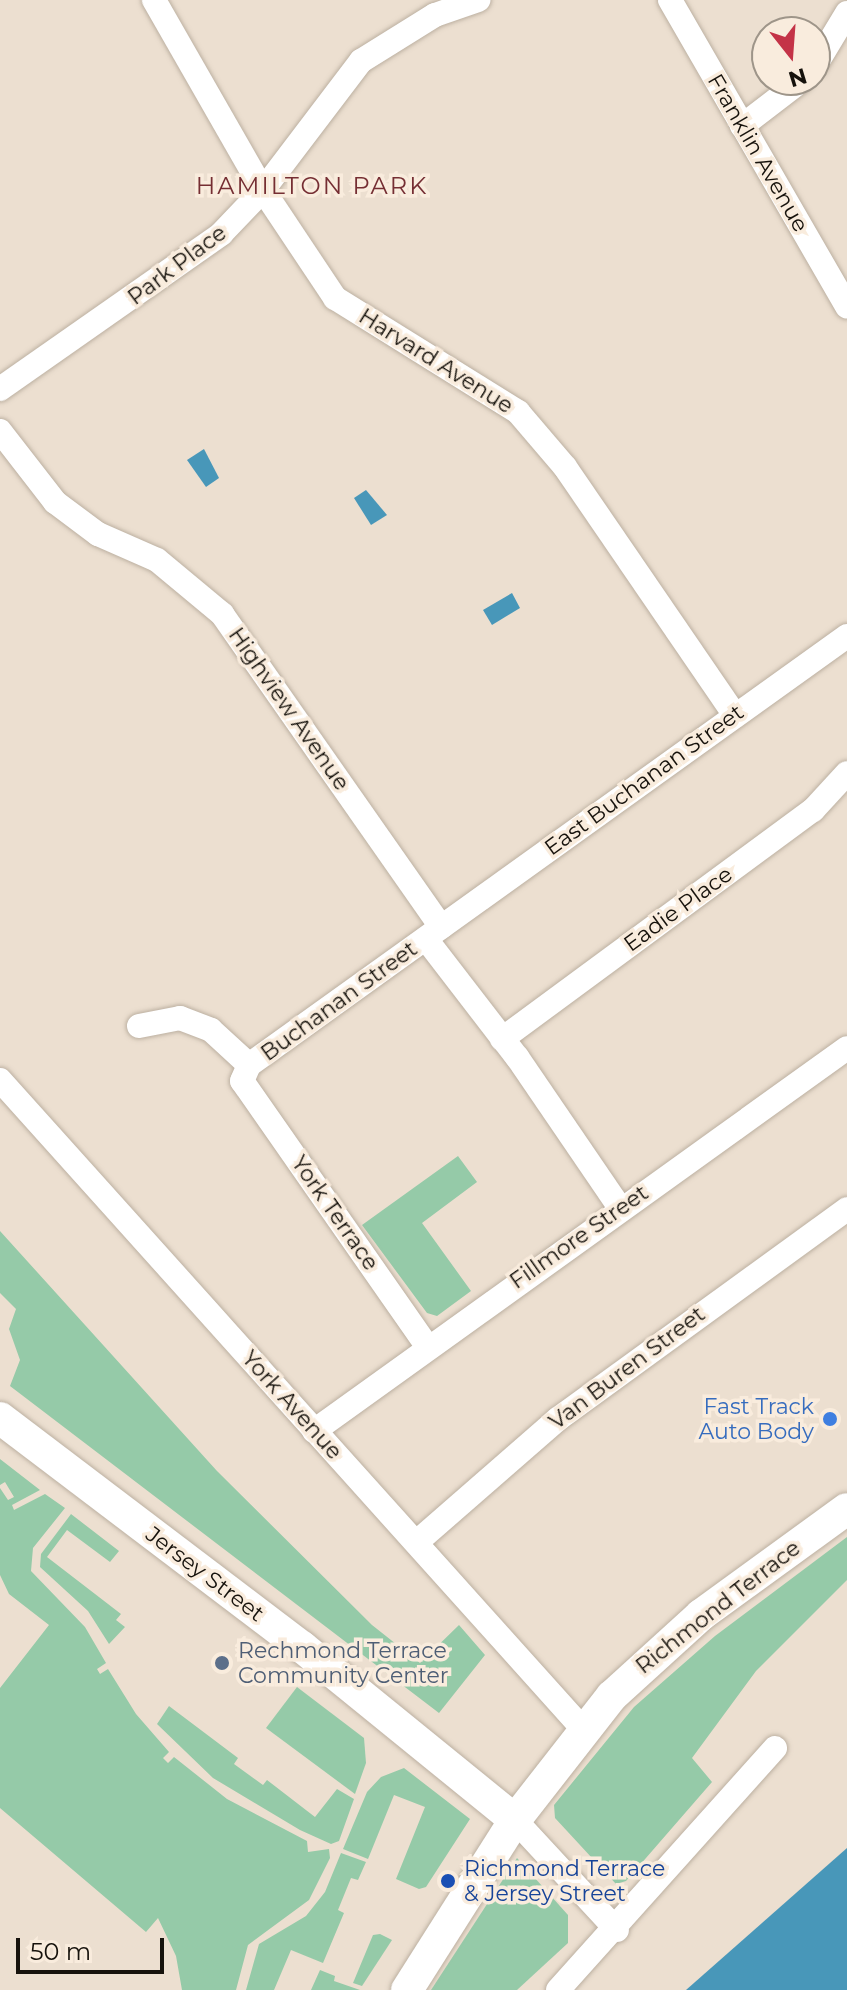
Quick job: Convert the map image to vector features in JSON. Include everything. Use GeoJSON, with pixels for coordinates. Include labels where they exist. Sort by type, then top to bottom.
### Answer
{"type":"FeatureCollection","features":[{"type":"Feature","properties":{"kind":"main road","name":"Jersey Street"},"geometry":{"type":"LineString","coordinates":[[0,1418],[302,1647],[515,1820]]}},
{"type":"Feature","properties":{"kind":"main road","name":"Richmond Terrace"},"geometry":{"type":"LineString","coordinates":[[407,1990],[515,1820],[583,1729],[659,1649],[847,1509]]}},
{"type":"Feature","properties":{"kind":"street","name":"Harvard Avenue"},"geometry":{"type":"LineString","coordinates":[[154,0],[263,190],[335,298],[518,412],[565,467],[734,714]]}},
{"type":"Feature","properties":{"kind":"street","name":"Park Place"},"geometry":{"type":"LineString","coordinates":[[0,389],[196,257],[263,190],[361,61],[435,15],[478,0]]}},
{"type":"Feature","properties":{"kind":"street","name":"Franklin Avenue"},"geometry":{"type":"LineString","coordinates":[[670,0],[847,307]]}},
{"type":"Feature","properties":{"kind":"street"},"geometry":{"type":"LineString","coordinates":[[831,40],[847,13]]}},
{"type":"Feature","properties":{"kind":"street"},"geometry":{"type":"LineString","coordinates":[[742,126],[781,96]]}},
{"type":"Feature","properties":{"kind":"street","name":"Highview Avenue"},"geometry":{"type":"LineString","coordinates":[[0,431],[55,502],[98,534],[157,560],[222,614],[502,1039],[620,1208]]}},
{"type":"Feature","properties":{"kind":"street","name":"East Buchanan Street"},"geometry":{"type":"LineString","coordinates":[[434,933],[734,714],[847,636]]}},
{"type":"Feature","properties":{"kind":"street","name":"Eadie Place"},"geometry":{"type":"LineString","coordinates":[[502,1039],[813,810],[847,773]]}},
{"type":"Feature","properties":{"kind":"street","name":"Buchanan Street"},"geometry":{"type":"LineString","coordinates":[[246,1073],[434,933]]}},
{"type":"Feature","properties":{"kind":"street","name":"York Terrace"},"geometry":{"type":"LineString","coordinates":[[139,1026],[180,1018],[211,1030],[246,1073],[427,1346]]}},
{"type":"Feature","properties":{"kind":"street","name":"Fillmore Street"},"geometry":{"type":"LineString","coordinates":[[314,1431],[427,1346],[847,1048]]}},
{"type":"Feature","properties":{"kind":"street","name":"York Avenue"},"geometry":{"type":"LineString","coordinates":[[0,1080],[314,1431],[418,1541],[583,1729]]}},
{"type":"Feature","properties":{"kind":"street","name":"Van Buren Street"},"geometry":{"type":"LineString","coordinates":[[418,1541],[558,1419],[847,1209]]}},
{"type":"Feature","properties":{"kind":"street"},"geometry":{"type":"LineString","coordinates":[[558,1990],[617,1930],[775,1748]]}},
{"type":"Feature","properties":{"kind":"street","name":"Jersey Street"},"geometry":{"type":"LineString","coordinates":[[515,1820],[617,1930]]}},
{"type":"Feature","properties":{"kind":"green space"},"geometry":{"type":"Polygon","coordinates":[[[458,1156],[477,1182],[422,1223],[471,1291],[437,1316],[427,1313],[362,1225],[458,1156]]]}},
{"type":"Feature","properties":{"kind":"green space"},"geometry":{"type":"Polygon","coordinates":[[[0,1231],[217,1471],[372,1625],[420,1663],[459,1625],[485,1655],[439,1713],[10,1386],[20,1360],[9,1329],[16,1309],[0,1293],[0,1231]]]}},
{"type":"Feature","properties":{"kind":"green space"},"geometry":{"type":"Polygon","coordinates":[[[0,1459],[40,1490],[12,1505],[14,1510],[45,1494],[65,1508],[33,1548],[31,1571],[85,1627],[106,1663],[97,1669],[100,1674],[108,1669],[136,1714],[169,1752],[163,1758],[168,1763],[174,1757],[227,1799],[307,1841],[308,1852],[329,1849],[330,1858],[309,1900],[248,1945],[236,1990],[182,1990],[176,1956],[158,1918],[146,1932],[0,1808],[0,1688],[49,1625],[9,1594],[0,1575],[0,1488],[8,1500],[14,1497],[5,1482],[0,1485],[0,1459]]]}},
{"type":"Feature","properties":{"kind":"green space"},"geometry":{"type":"Polygon","coordinates":[[[71,1514],[119,1551],[110,1562],[67,1530],[47,1557],[121,1614],[116,1620],[125,1627],[109,1644],[88,1611],[40,1567],[41,1554],[71,1514]]]}},
{"type":"Feature","properties":{"kind":"green space"},"geometry":{"type":"Polygon","coordinates":[[[847,1537],[847,1580],[756,1671],[692,1758],[712,1782],[626,1881],[616,1884],[555,1818],[554,1805],[634,1707],[715,1636],[847,1537]]]}},
{"type":"Feature","properties":{"kind":"green space"},"geometry":{"type":"Polygon","coordinates":[[[297,1687],[364,1738],[366,1763],[355,1794],[266,1728],[297,1687]]]}},
{"type":"Feature","properties":{"kind":"green space"},"geometry":{"type":"Polygon","coordinates":[[[169,1706],[238,1758],[234,1764],[263,1785],[267,1780],[315,1817],[337,1789],[354,1799],[339,1841],[331,1844],[300,1830],[213,1778],[157,1724],[169,1706]]]}},
{"type":"Feature","properties":{"kind":"green space"},"geometry":{"type":"Polygon","coordinates":[[[404,1768],[470,1819],[426,1887],[419,1889],[396,1879],[425,1807],[394,1795],[368,1859],[343,1849],[367,1792],[381,1777],[404,1768]]]}},
{"type":"Feature","properties":{"kind":"green space"},"geometry":{"type":"Polygon","coordinates":[[[341,1853],[366,1862],[358,1880],[351,1878],[338,1910],[344,1913],[323,1963],[291,1950],[274,1990],[246,1990],[259,1944],[306,1916],[325,1892],[341,1853]]]}},
{"type":"Feature","properties":{"kind":"green space"},"geometry":{"type":"Polygon","coordinates":[[[517,1858],[568,1915],[568,1943],[517,1990],[431,1990],[517,1858]]]}},
{"type":"Feature","properties":{"kind":"green space"},"geometry":{"type":"Polygon","coordinates":[[[380,1934],[392,1940],[362,1986],[353,1983],[373,1935],[380,1934]]]}},
{"type":"Feature","properties":{"kind":"green space"},"geometry":{"type":"Polygon","coordinates":[[[320,1970],[335,1976],[334,1981],[360,1990],[311,1990],[320,1970]]]}},
{"type":"Feature","properties":{"kind":"water"},"geometry":{"type":"Polygon","coordinates":[[[204,449],[219,478],[206,487],[187,460],[204,449]]]}},
{"type":"Feature","properties":{"kind":"water"},"geometry":{"type":"Polygon","coordinates":[[[366,490],[387,515],[371,525],[354,498],[366,490]]]}},
{"type":"Feature","properties":{"kind":"water"},"geometry":{"type":"Polygon","coordinates":[[[512,593],[520,608],[492,625],[483,610],[512,593]]]}},
{"type":"Feature","properties":{"kind":"water"},"geometry":{"type":"Polygon","coordinates":[[[847,1848],[847,1990],[686,1990],[847,1848]]]}},
{"type":"Feature","properties":{"kind":"place","name":"Fast Track Auto Body"},"geometry":{"type":"Point","coordinates":[830,1419]}},
{"type":"Feature","properties":{"kind":"place","name":"Rechmond Terrace Community Center"},"geometry":{"type":"Point","coordinates":[222,1663]}},
{"type":"Feature","properties":{"kind":"place","name":"Richmond Terrace & Jersey Street"},"geometry":{"type":"Point","coordinates":[448,1881]}},
{"type":"Feature","properties":{"kind":"district","name":"HAMILTON PARK"},"geometry":{"type":"Point","coordinates":[312,186]}}]}
